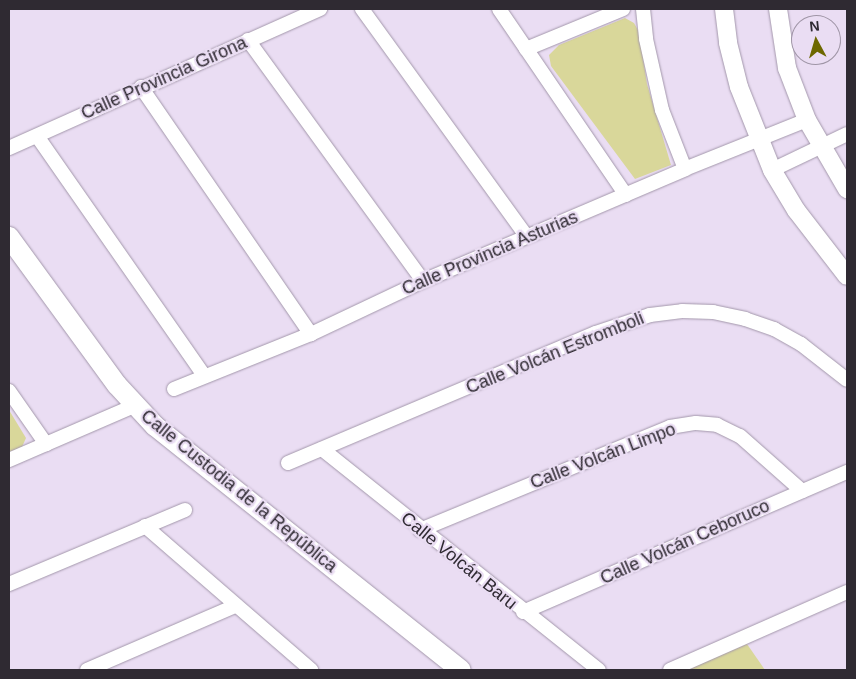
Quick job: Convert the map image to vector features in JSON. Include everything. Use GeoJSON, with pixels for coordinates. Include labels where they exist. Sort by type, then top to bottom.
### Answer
{"type":"FeatureCollection","features":[{"type":"Feature","properties":{"kind":"main road","name":"Calle Custodia de la República"},"geometry":{"type":"LineString","coordinates":[[9,238],[134,406],[155,426],[461,670]]}},
{"type":"Feature","properties":{"kind":"street","name":"Calle Provincia Girona"},"geometry":{"type":"LineString","coordinates":[[9,148],[141,87],[320,9]]}},
{"type":"Feature","properties":{"kind":"street"},"geometry":{"type":"LineString","coordinates":[[362,9],[527,237]]}},
{"type":"Feature","properties":{"kind":"street"},"geometry":{"type":"LineString","coordinates":[[499,9],[626,195]]}},
{"type":"Feature","properties":{"kind":"street"},"geometry":{"type":"LineString","coordinates":[[526,49],[623,9]]}},
{"type":"Feature","properties":{"kind":"street"},"geometry":{"type":"LineString","coordinates":[[643,9],[646,38],[662,110],[685,169]]}},
{"type":"Feature","properties":{"kind":"street"},"geometry":{"type":"LineString","coordinates":[[724,9],[728,43],[739,86],[772,170],[796,210],[847,276]]}},
{"type":"Feature","properties":{"kind":"street"},"geometry":{"type":"LineString","coordinates":[[778,9],[787,68],[808,120],[847,189]]}},
{"type":"Feature","properties":{"kind":"street"},"geometry":{"type":"LineString","coordinates":[[248,40],[423,281]]}},
{"type":"Feature","properties":{"kind":"street"},"geometry":{"type":"LineString","coordinates":[[141,87],[310,334]]}},
{"type":"Feature","properties":{"kind":"street","name":"Calle Provincia Asturias"},"geometry":{"type":"LineString","coordinates":[[174,389],[204,375],[310,334],[423,281],[685,169],[808,120]]}},
{"type":"Feature","properties":{"kind":"street"},"geometry":{"type":"LineString","coordinates":[[772,170],[847,134]]}},
{"type":"Feature","properties":{"kind":"street"},"geometry":{"type":"LineString","coordinates":[[37,136],[204,375]]}},
{"type":"Feature","properties":{"kind":"street","name":"Calle Volcán Estromboli"},"geometry":{"type":"LineString","coordinates":[[288,463],[622,323],[666,313],[714,312],[774,329],[801,344],[847,380]]}},
{"type":"Feature","properties":{"kind":"street"},"geometry":{"type":"LineString","coordinates":[[9,391],[46,444]]}},
{"type":"Feature","properties":{"kind":"street"},"geometry":{"type":"LineString","coordinates":[[9,460],[134,406]]}},
{"type":"Feature","properties":{"kind":"street","name":"Calle Volcán Limpo"},"geometry":{"type":"LineString","coordinates":[[420,530],[670,427],[696,423],[718,425],[740,436],[802,491]]}},
{"type":"Feature","properties":{"kind":"street","name":"Calle Volcán Baru"},"geometry":{"type":"LineString","coordinates":[[322,449],[420,530],[599,670]]}},
{"type":"Feature","properties":{"kind":"street","name":"Calle Volcán Ceboruco"},"geometry":{"type":"LineString","coordinates":[[523,612],[847,472]]}},
{"type":"Feature","properties":{"kind":"street"},"geometry":{"type":"LineString","coordinates":[[9,584],[185,510]]}},
{"type":"Feature","properties":{"kind":"street"},"geometry":{"type":"LineString","coordinates":[[145,526],[311,670]]}},
{"type":"Feature","properties":{"kind":"street"},"geometry":{"type":"LineString","coordinates":[[670,670],[847,592]]}},
{"type":"Feature","properties":{"kind":"street"},"geometry":{"type":"LineString","coordinates":[[87,670],[235,606]]}},
{"type":"Feature","properties":{"kind":"shaded area"},"geometry":{"type":"Polygon","coordinates":[[[625,18],[634,23],[639,32],[647,84],[671,165],[635,179],[551,66],[549,55],[559,45],[625,18]]]}},
{"type":"Feature","properties":{"kind":"shaded area"},"geometry":{"type":"Polygon","coordinates":[[[9,410],[26,438],[22,447],[9,452],[9,410]]]}},
{"type":"Feature","properties":{"kind":"shaded area"},"geometry":{"type":"Polygon","coordinates":[[[747,644],[765,670],[685,670],[747,644]]]}}]}
